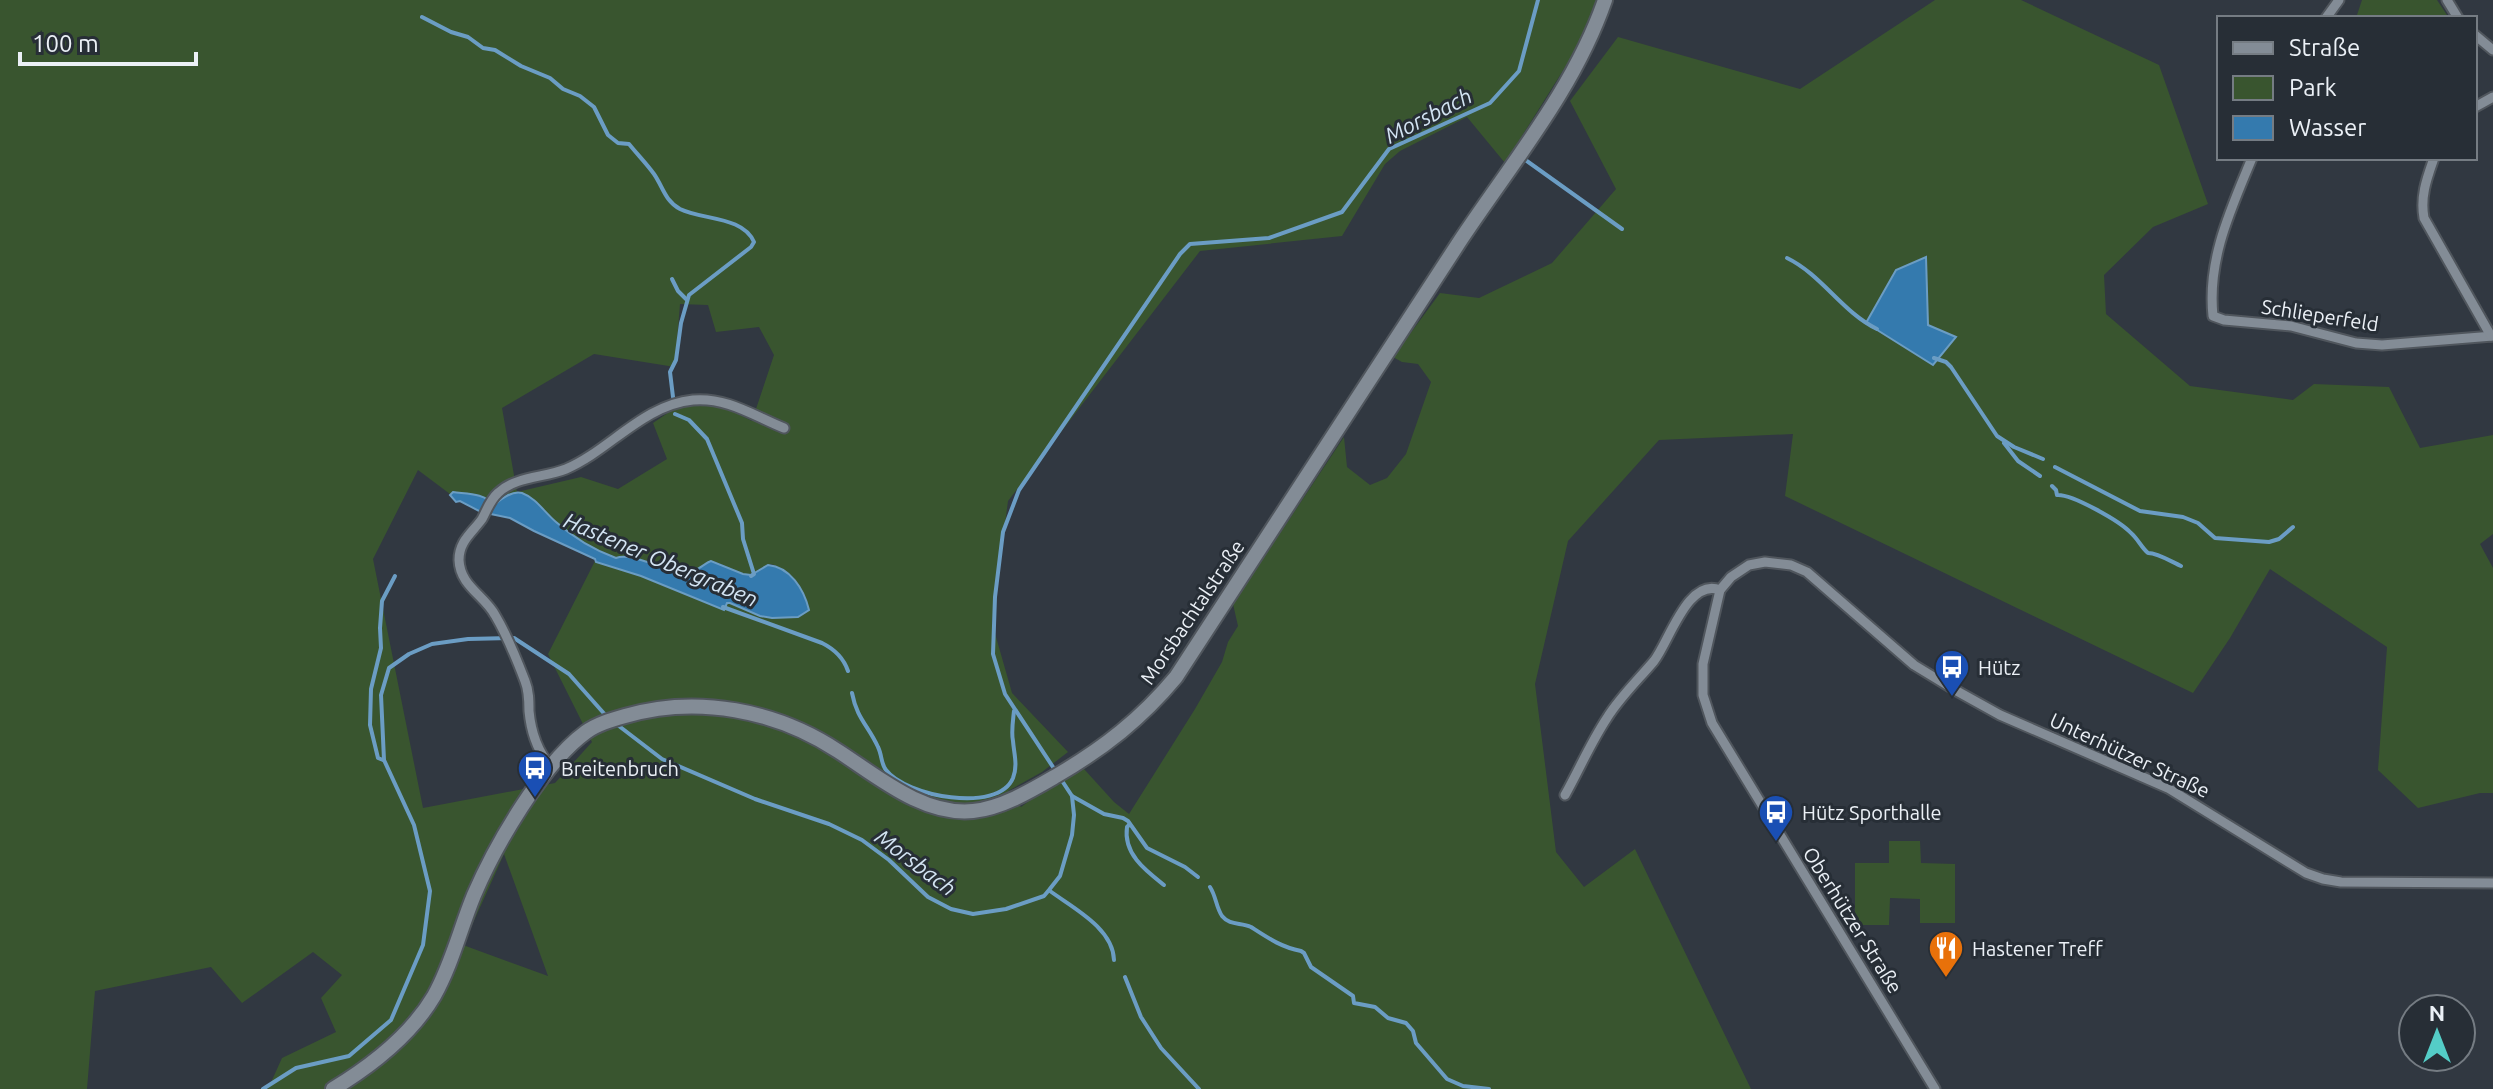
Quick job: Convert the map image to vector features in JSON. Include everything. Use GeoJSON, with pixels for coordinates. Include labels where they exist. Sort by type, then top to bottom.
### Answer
{"type":"FeatureCollection","features":[{"type":"Feature","properties":{"kind":"main road","name":"Morsbachtalstraße"},"geometry":{"type":"LineString","coordinates":[[333,1089],[395,1042],[433,998],[447,970],[474,895],[511,825],[551,767],[575,741],[596,726],[620,717],[668,708],[710,707],[744,711],[776,719],[832,747],[885,784],[927,803],[953,810],[973,811],[995,805],[1050,779],[1128,728],[1176,677],[1575,69],[1605,0]]}},
{"type":"Feature","properties":{"kind":"street"},"geometry":{"type":"LineString","coordinates":[[2477,37],[2493,50]]}},
{"type":"Feature","properties":{"kind":"street","name":"Schlieperfeld"},"geometry":{"type":"LineString","coordinates":[[2251,160],[2216,252],[2212,286],[2213,316],[2224,320],[2291,326],[2356,343],[2382,345],[2492,336]]}},
{"type":"Feature","properties":{"kind":"street"},"geometry":{"type":"LineString","coordinates":[[2433,160],[2423,191],[2424,218],[2492,336]]}},
{"type":"Feature","properties":{"kind":"street"},"geometry":{"type":"LineString","coordinates":[[551,767],[537,745],[528,690],[495,614],[463,578],[459,561],[464,539],[481,520],[495,495],[514,483],[571,467],[652,413],[672,404],[709,399],[724,401],[784,428]]}},
{"type":"Feature","properties":{"kind":"street","name":"Unterhützer Straße"},"geometry":{"type":"LineString","coordinates":[[1720,590],[1731,577],[1756,563],[1800,568],[1914,665],[1955,690],[2000,715],[2168,788],[2306,873],[2341,882],[2493,883]]}},
{"type":"Feature","properties":{"kind":"street"},"geometry":{"type":"LineString","coordinates":[[1565,795],[1607,718],[1655,659],[1678,617],[1694,597],[1706,589],[1712,587],[1720,590]]}},
{"type":"Feature","properties":{"kind":"street","name":"Oberhützer Straße"},"geometry":{"type":"LineString","coordinates":[[1720,590],[1702,681],[1706,710],[1935,1089]]}},
{"type":"Feature","properties":{"kind":"green space"},"geometry":{"type":"Polygon","coordinates":[[[0,0],[1597,0],[1579,45],[1505,163],[1467,117],[1400,151],[1385,164],[1342,236],[1200,251],[1008,501],[992,623],[1012,693],[1068,752],[1042,772],[1008,791],[1021,807],[1084,769],[1129,814],[1222,662],[1228,642],[1238,626],[1233,604],[1344,437],[1347,467],[1370,485],[1387,478],[1406,454],[1431,382],[1418,364],[1393,357],[1440,293],[1479,298],[1552,263],[1616,189],[1570,101],[1618,37],[1800,89],[1935,0],[2021,0],[2159,65],[2208,204],[2153,227],[2104,275],[2106,314],[2190,386],[2293,400],[2314,384],[2389,387],[2420,448],[2493,435],[2493,534],[2480,544],[2493,568],[2493,793],[2480,793],[2418,808],[2378,770],[2387,647],[2270,569],[2230,638],[2193,693],[1785,496],[1793,434],[1659,440],[1568,541],[1535,684],[1556,852],[1584,887],[1635,849],[1751,1089],[268,1089],[282,1058],[336,1032],[321,998],[342,975],[313,952],[242,1003],[211,967],[95,991],[87,1089],[0,1089],[0,0]],[[680,304],[675,367],[594,354],[502,408],[517,492],[581,477],[618,489],[667,459],[653,423],[675,408],[716,403],[752,421],[774,355],[759,327],[716,332],[708,305],[680,304]],[[418,470],[373,559],[423,808],[555,783],[592,742],[548,654],[596,559],[596,562],[641,576],[724,610],[730,603],[766,618],[794,618],[809,610],[796,582],[785,571],[771,564],[752,573],[741,574],[712,561],[684,571],[634,558],[616,558],[585,544],[524,494],[507,495],[494,505],[450,494],[418,470]],[[504,854],[463,945],[548,976],[504,854]]]}},
{"type":"Feature","properties":{"kind":"green space"},"geometry":{"type":"Polygon","coordinates":[[[2362,0],[2437,0],[2448,16],[2357,16],[2362,0]]]}},
{"type":"Feature","properties":{"kind":"green space"},"geometry":{"type":"Polygon","coordinates":[[[1889,841],[1920,841],[1921,863],[1955,864],[1955,923],[1920,923],[1920,899],[1890,898],[1889,925],[1855,925],[1855,863],[1889,863],[1889,841]]]}},
{"type":"Feature","properties":{"kind":"water"},"geometry":{"type":"Polygon","coordinates":[[[1926,257],[1928,325],[1956,337],[1933,365],[1866,323],[1896,270],[1926,257]]]}},
{"type":"Feature","properties":{"kind":"water"},"geometry":{"type":"Polygon","coordinates":[[[453,492],[481,496],[494,505],[511,494],[522,493],[532,498],[577,538],[616,558],[632,558],[684,571],[711,561],[751,575],[768,565],[776,567],[795,580],[809,610],[798,617],[772,618],[730,603],[724,610],[641,576],[596,562],[510,518],[481,512],[460,501],[456,502],[450,495],[453,492]]]}},
{"type":"Feature","properties":{"kind":"waterway","name":"Morsbach"},"geometry":{"type":"LineString","coordinates":[[615,723],[662,759],[755,799],[829,824],[862,840],[889,860],[928,897],[951,909],[973,914],[1006,909],[1044,896],[1060,876],[1072,835],[1072,796],[1005,694],[993,654],[995,597],[1003,532],[1019,490],[1180,254],[1190,244],[1269,238],[1342,212],[1389,149],[1490,103],[1519,71],[1538,0]]}},
{"type":"Feature","properties":{"kind":"waterway"},"geometry":{"type":"LineString","coordinates":[[422,17],[468,37],[483,48],[495,50],[580,96],[594,107],[608,135],[618,143],[629,144],[675,206],[689,213],[732,223],[749,234],[754,242],[751,247],[689,295],[676,360],[670,372],[673,397]]}},
{"type":"Feature","properties":{"kind":"waterway"},"geometry":{"type":"LineString","coordinates":[[1524,159],[1622,229]]}},
{"type":"Feature","properties":{"kind":"waterway"},"geometry":{"type":"LineString","coordinates":[[1787,258],[1877,329]]}},
{"type":"Feature","properties":{"kind":"waterway"},"geometry":{"type":"LineString","coordinates":[[672,279],[686,299]]}},
{"type":"Feature","properties":{"kind":"waterway"},"geometry":{"type":"LineString","coordinates":[[1934,358],[1951,367],[1997,436],[2043,459]]}},
{"type":"Feature","properties":{"kind":"waterway"},"geometry":{"type":"LineString","coordinates":[[675,414],[689,420],[707,439],[742,523],[743,539],[754,574],[751,576]]}},
{"type":"Feature","properties":{"kind":"waterway"},"geometry":{"type":"LineString","coordinates":[[2004,443],[2018,461],[2040,476]]}},
{"type":"Feature","properties":{"kind":"waterway"},"geometry":{"type":"LineString","coordinates":[[2055,467],[2140,511],[2183,517],[2198,523],[2215,538],[2269,542],[2279,539],[2293,527]]}},
{"type":"Feature","properties":{"kind":"waterway"},"geometry":{"type":"LineString","coordinates":[[2052,486],[2057,495],[2084,503],[2117,522],[2148,553],[2181,566]]}},
{"type":"Feature","properties":{"kind":"waterway"},"geometry":{"type":"LineString","coordinates":[[383,760],[378,758],[370,725],[371,689],[381,648],[382,601],[395,576]]}},
{"type":"Feature","properties":{"kind":"waterway","name":"Hastener Obergraben"},"geometry":{"type":"LineString","coordinates":[[723,607],[822,643],[838,655],[848,671]]}},
{"type":"Feature","properties":{"kind":"waterway","name":"Morsbach"},"geometry":{"type":"LineString","coordinates":[[263,1089],[296,1068],[349,1056],[391,1020],[423,945],[430,891],[414,825],[384,760],[381,695],[389,668],[409,654],[432,644],[514,638],[569,674],[608,718]]}},
{"type":"Feature","properties":{"kind":"waterway","name":"Hastener Obergraben"},"geometry":{"type":"LineString","coordinates":[[852,693],[886,770],[912,787],[951,797],[990,796],[1004,789],[1013,778],[1014,711]]}},
{"type":"Feature","properties":{"kind":"waterway"},"geometry":{"type":"LineString","coordinates":[[1072,796],[1104,814],[1128,821],[1147,848],[1198,877]]}},
{"type":"Feature","properties":{"kind":"waterway"},"geometry":{"type":"LineString","coordinates":[[1129,825],[1127,837],[1132,854],[1143,868],[1164,885]]}},
{"type":"Feature","properties":{"kind":"waterway"},"geometry":{"type":"LineString","coordinates":[[1210,887],[1225,919],[1251,927],[1281,945],[1301,951],[1311,967],[1353,996],[1354,1003],[1375,1007],[1388,1018],[1406,1023],[1413,1031],[1416,1043],[1447,1079],[1463,1086],[1489,1089]]}},
{"type":"Feature","properties":{"kind":"waterway"},"geometry":{"type":"LineString","coordinates":[[1050,891],[1099,929],[1107,938],[1114,960]]}},
{"type":"Feature","properties":{"kind":"waterway"},"geometry":{"type":"LineString","coordinates":[[1125,977],[1141,1017],[1161,1048],[1199,1089]]}},
{"type":"Feature","properties":{"kind":"place","name":"Hütz"},"geometry":{"type":"Point","coordinates":[1952,698]}},
{"type":"Feature","properties":{"kind":"place","name":"Breitenbruch"},"geometry":{"type":"Point","coordinates":[535,799]}},
{"type":"Feature","properties":{"kind":"place","name":"Hütz Sporthalle"},"geometry":{"type":"Point","coordinates":[1776,843]}},
{"type":"Feature","properties":{"kind":"place","name":"Hastener Treff"},"geometry":{"type":"Point","coordinates":[1946,979]}}]}
